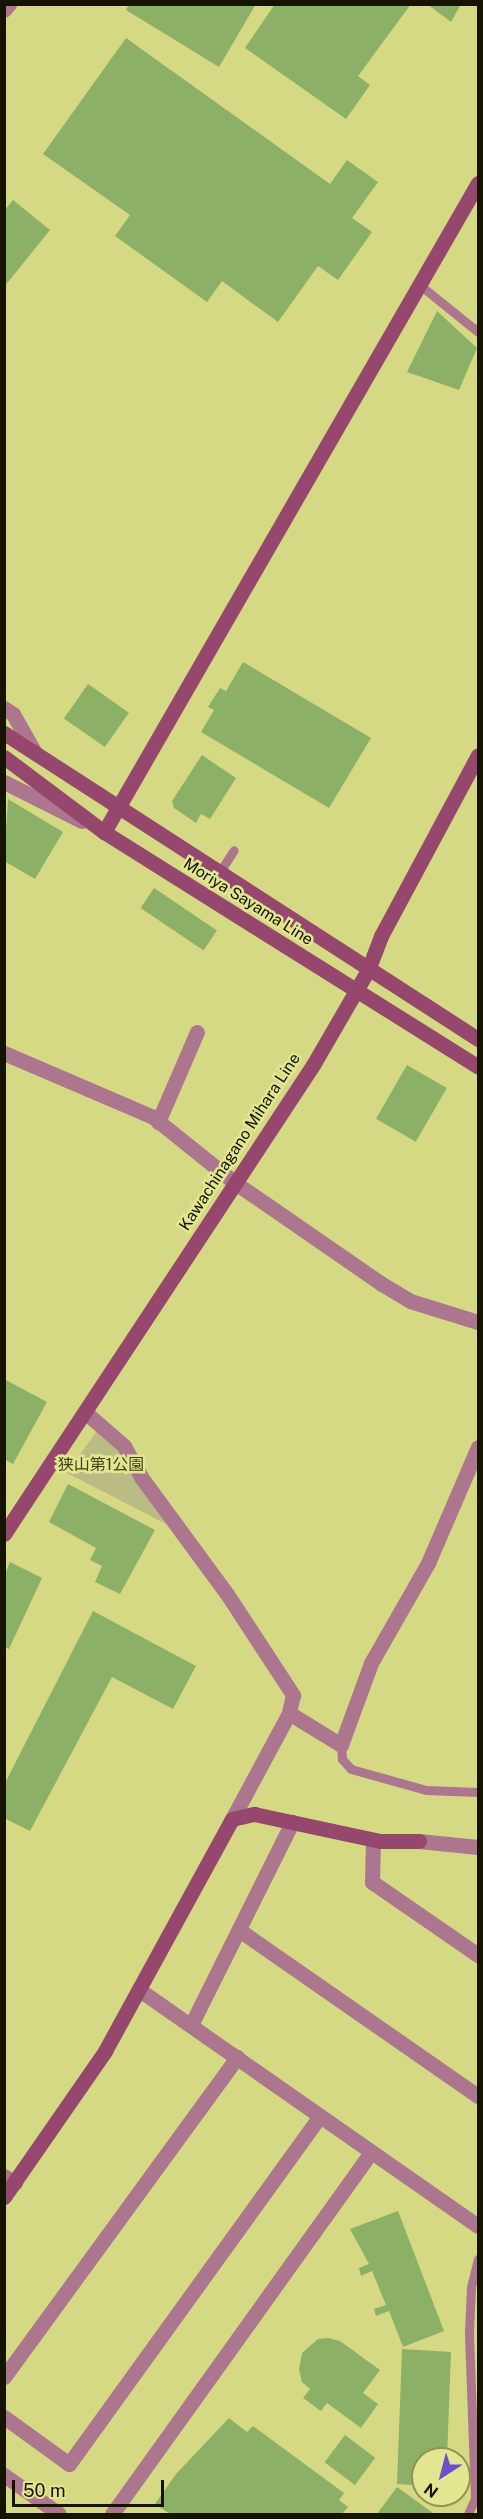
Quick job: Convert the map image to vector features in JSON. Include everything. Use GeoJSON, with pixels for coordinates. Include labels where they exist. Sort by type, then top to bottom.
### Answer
{"type":"FeatureCollection","features":[{"type":"Feature","properties":{"kind":"main road"},"geometry":{"type":"LineString","coordinates":[[104,831],[421,286],[478,183]]}},
{"type":"Feature","properties":{"kind":"main road","name":"Moriya Sayama Line"},"geometry":{"type":"LineString","coordinates":[[4,733],[478,1039]]}},
{"type":"Feature","properties":{"kind":"main road","name":"Kawachinagano Mihara Line"},"geometry":{"type":"LineString","coordinates":[[4,1534],[313,1065],[368,970],[386,926],[478,755]]}},
{"type":"Feature","properties":{"kind":"main road","name":"Moriya Sayama Line"},"geometry":{"type":"LineString","coordinates":[[4,757],[104,831],[478,1067]]}},
{"type":"Feature","properties":{"kind":"main road"},"geometry":{"type":"LineString","coordinates":[[4,2197],[10,2179],[105,2051],[141,1991],[232,1819],[254,1814],[373,1840],[419,1841]]}},
{"type":"Feature","properties":{"kind":"street"},"geometry":{"type":"LineString","coordinates":[[4,10],[9,4]]}},
{"type":"Feature","properties":{"kind":"street"},"geometry":{"type":"LineString","coordinates":[[4,708],[13,714],[34,751]]}},
{"type":"Feature","properties":{"kind":"street"},"geometry":{"type":"LineString","coordinates":[[4,782],[104,831]]}},
{"type":"Feature","properties":{"kind":"street"},"geometry":{"type":"LineString","coordinates":[[158,1122],[197,1032]]}},
{"type":"Feature","properties":{"kind":"street"},"geometry":{"type":"LineString","coordinates":[[4,1053],[158,1122],[234,1182],[410,1301],[478,1322]]}},
{"type":"Feature","properties":{"kind":"street"},"geometry":{"type":"LineString","coordinates":[[86,1412],[124,1446],[141,1477],[227,1594],[293,1695],[289,1713],[232,1819]]}},
{"type":"Feature","properties":{"kind":"street"},"geometry":{"type":"LineString","coordinates":[[289,1713],[341,1745],[371,1663],[428,1563],[478,1447]]}},
{"type":"Feature","properties":{"kind":"street"},"geometry":{"type":"LineString","coordinates":[[191,2025],[292,1822]]}},
{"type":"Feature","properties":{"kind":"street"},"geometry":{"type":"LineString","coordinates":[[373,1840],[372,1882],[478,1955]]}},
{"type":"Feature","properties":{"kind":"street"},"geometry":{"type":"LineString","coordinates":[[419,1841],[478,1847]]}},
{"type":"Feature","properties":{"kind":"street"},"geometry":{"type":"LineString","coordinates":[[239,1930],[478,2096]]}},
{"type":"Feature","properties":{"kind":"street"},"geometry":{"type":"LineString","coordinates":[[141,1991],[237,2057],[370,2154],[478,2226]]}},
{"type":"Feature","properties":{"kind":"street"},"geometry":{"type":"LineString","coordinates":[[4,2377],[237,2057]]}},
{"type":"Feature","properties":{"kind":"street"},"geometry":{"type":"LineString","coordinates":[[4,2417],[69,2464],[319,2116]]}},
{"type":"Feature","properties":{"kind":"street"},"geometry":{"type":"LineString","coordinates":[[112,2514],[370,2154]]}},
{"type":"Feature","properties":{"kind":"street"},"geometry":{"type":"LineString","coordinates":[[4,2475],[59,2514]]}},
{"type":"Feature","properties":{"kind":"lane"},"geometry":{"type":"LineString","coordinates":[[421,286],[478,332]]}},
{"type":"Feature","properties":{"kind":"lane"},"geometry":{"type":"LineString","coordinates":[[219,873],[234,850]]}},
{"type":"Feature","properties":{"kind":"lane"},"geometry":{"type":"LineString","coordinates":[[341,1745],[342,1759],[351,1769],[426,1790],[478,1792]]}},
{"type":"Feature","properties":{"kind":"lane"},"geometry":{"type":"LineString","coordinates":[[468,2514],[475,2498],[469,2321],[471,2287],[478,2259]]}},
{"type":"Feature","properties":{"kind":"green space","name":"狭山第1公園"},"geometry":{"type":"Polygon","coordinates":[[[99,1428],[116,1446],[168,1525],[67,1473],[99,1428]]]}},
{"type":"Feature","properties":{"kind":"building"},"geometry":{"type":"Polygon","coordinates":[[[129,4],[256,4],[219,67],[126,10],[129,4]]]}},
{"type":"Feature","properties":{"kind":"building"},"geometry":{"type":"Polygon","coordinates":[[[275,4],[411,4],[358,76],[370,85],[346,119],[245,48],[275,4]]]}},
{"type":"Feature","properties":{"kind":"building"},"geometry":{"type":"Polygon","coordinates":[[[427,4],[461,4],[451,22],[427,4]]]}},
{"type":"Feature","properties":{"kind":"building"},"geometry":{"type":"Polygon","coordinates":[[[126,38],[330,184],[347,160],[378,182],[352,218],[372,232],[338,280],[318,266],[278,322],[222,281],[207,302],[115,236],[130,215],[43,154],[126,38]]]}},
{"type":"Feature","properties":{"kind":"building"},"geometry":{"type":"Polygon","coordinates":[[[13,200],[50,230],[4,287],[4,211],[13,200]]]}},
{"type":"Feature","properties":{"kind":"building"},"geometry":{"type":"Polygon","coordinates":[[[437,311],[477,348],[459,390],[407,372],[437,311]]]}},
{"type":"Feature","properties":{"kind":"building"},"geometry":{"type":"Polygon","coordinates":[[[243,662],[371,738],[329,808],[201,732],[214,710],[208,707],[220,688],[226,691],[243,662]]]}},
{"type":"Feature","properties":{"kind":"building"},"geometry":{"type":"Polygon","coordinates":[[[88,684],[129,713],[105,747],[64,718],[88,684]]]}},
{"type":"Feature","properties":{"kind":"building"},"geometry":{"type":"Polygon","coordinates":[[[202,755],[236,778],[210,819],[201,814],[196,823],[174,808],[172,801],[202,755]]]}},
{"type":"Feature","properties":{"kind":"building"},"geometry":{"type":"Polygon","coordinates":[[[8,799],[63,832],[35,879],[4,861],[8,799]]]}},
{"type":"Feature","properties":{"kind":"building"},"geometry":{"type":"Polygon","coordinates":[[[154,888],[217,930],[204,950],[141,908],[154,888]]]}},
{"type":"Feature","properties":{"kind":"building"},"geometry":{"type":"Polygon","coordinates":[[[407,1065],[447,1088],[416,1142],[376,1119],[407,1065]]]}},
{"type":"Feature","properties":{"kind":"building"},"geometry":{"type":"Polygon","coordinates":[[[4,1379],[47,1402],[13,1464],[4,1459],[4,1379]]]}},
{"type":"Feature","properties":{"kind":"building"},"geometry":{"type":"Polygon","coordinates":[[[68,1484],[155,1530],[120,1594],[95,1582],[102,1566],[90,1560],[96,1548],[49,1522],[68,1484]]]}},
{"type":"Feature","properties":{"kind":"building"},"geometry":{"type":"Polygon","coordinates":[[[10,1562],[42,1578],[9,1649],[5,1647],[5,1574],[10,1562]]]}},
{"type":"Feature","properties":{"kind":"building"},"geometry":{"type":"Polygon","coordinates":[[[93,1611],[196,1666],[173,1709],[112,1677],[30,1831],[4,1818],[4,1785],[93,1611]]]}},
{"type":"Feature","properties":{"kind":"building"},"geometry":{"type":"Polygon","coordinates":[[[398,2211],[444,2331],[403,2347],[389,2311],[376,2316],[374,2309],[386,2305],[372,2271],[361,2276],[359,2268],[369,2264],[350,2229],[398,2211]]]}},
{"type":"Feature","properties":{"kind":"building"},"geometry":{"type":"Polygon","coordinates":[[[328,2338],[340,2341],[380,2370],[363,2393],[378,2404],[361,2428],[327,2403],[321,2411],[303,2398],[310,2389],[302,2382],[299,2370],[302,2353],[318,2339],[328,2338]]]}},
{"type":"Feature","properties":{"kind":"building"},"geometry":{"type":"Polygon","coordinates":[[[402,2349],[451,2352],[447,2447],[411,2447],[411,2485],[397,2484],[402,2349]]]}},
{"type":"Feature","properties":{"kind":"building"},"geometry":{"type":"Polygon","coordinates":[[[229,2418],[247,2432],[253,2426],[344,2493],[339,2500],[348,2507],[342,2514],[170,2514],[155,2504],[176,2474],[229,2418]]]}},
{"type":"Feature","properties":{"kind":"building"},"geometry":{"type":"Polygon","coordinates":[[[345,2435],[375,2458],[355,2485],[325,2462],[345,2435]]]}},
{"type":"Feature","properties":{"kind":"building"},"geometry":{"type":"Polygon","coordinates":[[[397,2487],[411,2497],[411,2507],[425,2507],[433,2513],[432,2514],[377,2514],[397,2487]]]}}]}
